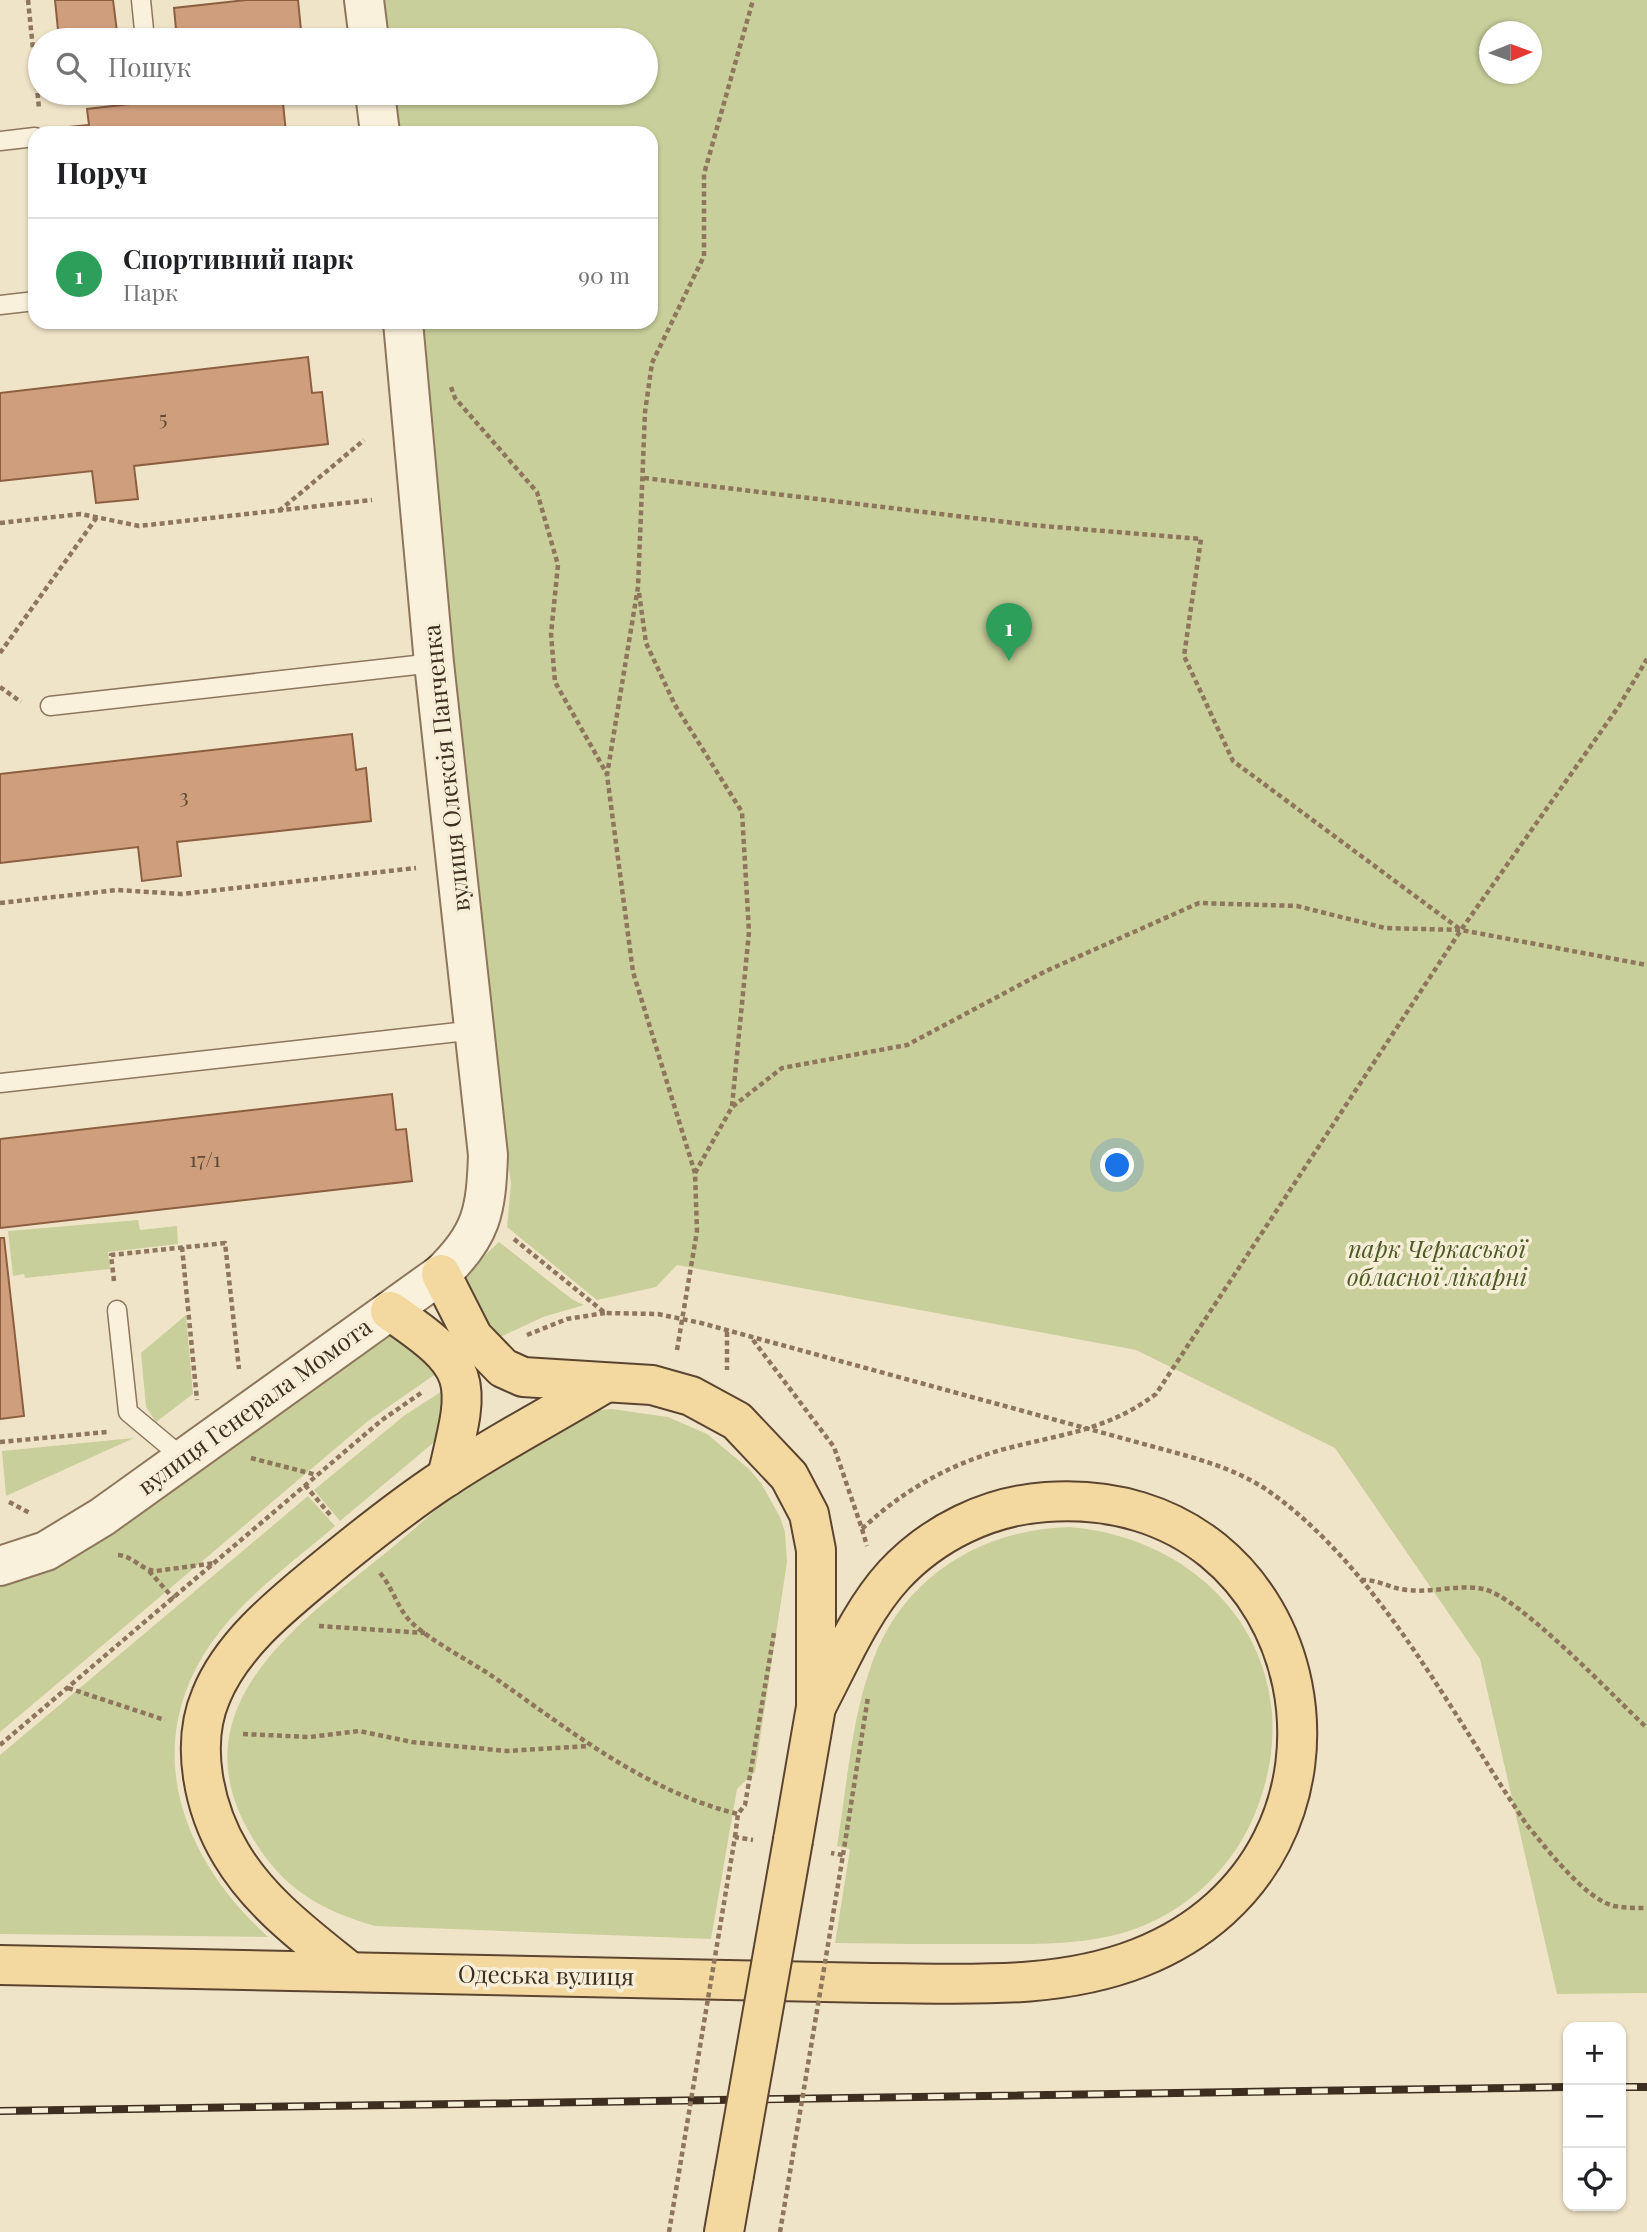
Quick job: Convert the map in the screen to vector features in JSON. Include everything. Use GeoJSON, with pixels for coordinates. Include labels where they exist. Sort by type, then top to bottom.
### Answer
{"type":"FeatureCollection","features":[{"type":"Feature","properties":{"kind":"main road"},"geometry":{"type":"LineString","coordinates":[[441,1274],[472,1337],[503,1368],[523,1377],[670,1389],[717,1408],[754,1436],[789,1476],[809,1514],[814,1540],[816,1707],[724,2232]]}},
{"type":"Feature","properties":{"kind":"main road"},"geometry":{"type":"LineString","coordinates":[[390,1311],[430,1338],[444,1352],[463,1389],[463,1411],[447,1477]]}},
{"type":"Feature","properties":{"kind":"main road"},"geometry":{"type":"LineString","coordinates":[[350,1972],[283,1916],[231,1855],[209,1805],[203,1764],[203,1728],[211,1696],[241,1649],[347,1534],[605,1383]]}},
{"type":"Feature","properties":{"kind":"main road","name":"Одеська вулиця"},"geometry":{"type":"LineString","coordinates":[[0,1965],[966,1983],[1027,1981],[1092,1972],[1158,1950],[1193,1929],[1224,1905],[1255,1868],[1287,1804],[1299,1747],[1299,1716],[1293,1684],[1284,1653],[1260,1603],[1223,1561],[1202,1542],[1178,1528],[1135,1510],[1087,1500],[1037,1502],[974,1518],[939,1537],[894,1575],[866,1613],[816,1707]]}},
{"type":"Feature","properties":{"kind":"street"},"geometry":{"type":"LineString","coordinates":[[364,0],[368,28]]}},
{"type":"Feature","properties":{"kind":"street"},"geometry":{"type":"LineString","coordinates":[[376,105],[379,126]]}},
{"type":"Feature","properties":{"kind":"street","name":"вулиця Олексія Панченка"},"geometry":{"type":"LineString","coordinates":[[404,329],[434,663],[488,1156],[484,1214]]}},
{"type":"Feature","properties":{"kind":"street","name":"вулиця Генерала Момота"},"geometry":{"type":"LineString","coordinates":[[0,1566],[37,1555],[75,1535],[441,1274],[476,1234],[484,1214]]}},
{"type":"Feature","properties":{"kind":"lane"},"geometry":{"type":"LineString","coordinates":[[141,0],[144,28]]}},
{"type":"Feature","properties":{"kind":"lane"},"geometry":{"type":"LineString","coordinates":[[0,141],[28,131]]}},
{"type":"Feature","properties":{"kind":"lane"},"geometry":{"type":"LineString","coordinates":[[0,305],[28,301]]}},
{"type":"Feature","properties":{"kind":"lane"},"geometry":{"type":"LineString","coordinates":[[50,706],[434,663]]}},
{"type":"Feature","properties":{"kind":"lane"},"geometry":{"type":"LineString","coordinates":[[0,1083],[476,1030]]}},
{"type":"Feature","properties":{"kind":"lane"},"geometry":{"type":"LineString","coordinates":[[117,1310],[128,1412],[146,1428],[190,1453]]}},
{"type":"Feature","properties":{"kind":"path"},"geometry":{"type":"LineString","coordinates":[[28,0],[30,28]]}},
{"type":"Feature","properties":{"kind":"path"},"geometry":{"type":"LineString","coordinates":[[684,1320],[697,1231],[695,1173],[633,972],[607,775],[638,587],[645,412],[652,363],[704,256],[704,174],[753,0]]}},
{"type":"Feature","properties":{"kind":"path"},"geometry":{"type":"LineString","coordinates":[[35,105],[37,126]]}},
{"type":"Feature","properties":{"kind":"path"},"geometry":{"type":"LineString","coordinates":[[446,375],[455,398],[537,492],[558,565],[551,634],[555,682],[607,775]]}},
{"type":"Feature","properties":{"kind":"path"},"geometry":{"type":"LineString","coordinates":[[279,511],[364,440]]}},
{"type":"Feature","properties":{"kind":"path"},"geometry":{"type":"LineString","coordinates":[[644,478],[1031,526],[1201,539],[1184,656],[1233,761],[1461,930]]}},
{"type":"Feature","properties":{"kind":"path"},"geometry":{"type":"LineString","coordinates":[[0,523],[76,514],[139,526],[372,500]]}},
{"type":"Feature","properties":{"kind":"path"},"geometry":{"type":"LineString","coordinates":[[0,653],[97,517]]}},
{"type":"Feature","properties":{"kind":"path"},"geometry":{"type":"LineString","coordinates":[[638,587],[646,643],[675,705],[742,811],[749,932],[732,1107]]}},
{"type":"Feature","properties":{"kind":"path"},"geometry":{"type":"LineString","coordinates":[[753,1340],[834,1447],[862,1528],[900,1496],[963,1463],[1002,1450],[1091,1429],[1148,1400],[1175,1369],[1461,930],[1619,706],[1647,659]]}},
{"type":"Feature","properties":{"kind":"path"},"geometry":{"type":"LineString","coordinates":[[0,903],[117,890],[182,894],[417,867]]}},
{"type":"Feature","properties":{"kind":"path"},"geometry":{"type":"LineString","coordinates":[[695,1173],[732,1107],[782,1068],[907,1045],[1046,971],[1199,902],[1297,906],[1385,928],[1461,930],[1647,965]]}},
{"type":"Feature","properties":{"kind":"path"},"geometry":{"type":"LineString","coordinates":[[484,1214],[605,1313]]}},
{"type":"Feature","properties":{"kind":"path"},"geometry":{"type":"LineString","coordinates":[[117,1310],[111,1255],[225,1243],[239,1369]]}},
{"type":"Feature","properties":{"kind":"path"},"geometry":{"type":"LineString","coordinates":[[183,1247],[197,1401]]}},
{"type":"Feature","properties":{"kind":"path"},"geometry":{"type":"LineString","coordinates":[[525,1336],[567,1319],[605,1313],[658,1314],[1091,1429],[1202,1460],[1249,1479],[1293,1510],[1361,1580],[1542,1842],[1603,1901],[1613,1906],[1647,1908]]}},
{"type":"Feature","properties":{"kind":"path"},"geometry":{"type":"LineString","coordinates":[[0,1745],[305,1485],[393,1412],[430,1387]]}},
{"type":"Feature","properties":{"kind":"path"},"geometry":{"type":"LineString","coordinates":[[0,1442],[146,1428]]}},
{"type":"Feature","properties":{"kind":"path"},"geometry":{"type":"LineString","coordinates":[[190,1453],[318,1475]]}},
{"type":"Feature","properties":{"kind":"path"},"geometry":{"type":"LineString","coordinates":[[305,1485],[386,1580],[405,1616],[426,1633],[589,1746],[634,1773],[738,1814]]}},
{"type":"Feature","properties":{"kind":"path"},"geometry":{"type":"LineString","coordinates":[[113,1555],[130,1557],[149,1571],[174,1599]]}},
{"type":"Feature","properties":{"kind":"path"},"geometry":{"type":"LineString","coordinates":[[149,1571],[172,1571],[216,1563]]}},
{"type":"Feature","properties":{"kind":"path"},"geometry":{"type":"LineString","coordinates":[[1361,1580],[1373,1580],[1408,1590],[1473,1588],[1500,1595],[1532,1620],[1647,1728]]}},
{"type":"Feature","properties":{"kind":"path"},"geometry":{"type":"LineString","coordinates":[[268,1620],[426,1633]]}},
{"type":"Feature","properties":{"kind":"path"},"geometry":{"type":"LineString","coordinates":[[669,2232],[738,1814],[746,1805],[775,1623]]}},
{"type":"Feature","properties":{"kind":"path"},"geometry":{"type":"LineString","coordinates":[[68,1688],[158,1718],[203,1728],[290,1738],[359,1731],[412,1742],[507,1751],[589,1746]]}},
{"type":"Feature","properties":{"kind":"green space","name":"парк Черкаської обласної лікарні"},"geometry":{"type":"Polygon","coordinates":[[[380,0],[1647,0],[1647,1993],[1557,1994],[1480,1659],[1335,1448],[1136,1350],[677,1265],[656,1287],[597,1300],[507,1227],[511,1183],[498,1092],[492,1005],[467,809],[416,329],[658,329],[658,126],[393,126],[391,105],[658,105],[658,28],[383,28],[380,0]]]}},
{"type":"Feature","properties":{"kind":"green space"},"geometry":{"type":"Polygon","coordinates":[[[138,1220],[140,1230],[177,1226],[178,1244],[108,1252],[110,1269],[25,1278],[24,1274],[13,1276],[8,1231],[138,1220]]]}},
{"type":"Feature","properties":{"kind":"green space"},"geometry":{"type":"Polygon","coordinates":[[[499,1242],[573,1300],[584,1305],[543,1317],[492,1341],[461,1289],[467,1272],[499,1242]]]}},
{"type":"Feature","properties":{"kind":"green space"},"geometry":{"type":"Polygon","coordinates":[[[186,1315],[193,1394],[156,1422],[146,1407],[141,1353],[186,1315]]]}},
{"type":"Feature","properties":{"kind":"green space"},"geometry":{"type":"Polygon","coordinates":[[[395,1331],[440,1371],[368,1421],[0,1732],[0,1582],[378,1336],[395,1331]]]}},
{"type":"Feature","properties":{"kind":"green space"},"geometry":{"type":"Polygon","coordinates":[[[447,1388],[439,1438],[340,1521],[314,1490],[405,1415],[447,1388]]]}},
{"type":"Feature","properties":{"kind":"green space"},"geometry":{"type":"Polygon","coordinates":[[[612,1409],[668,1417],[707,1434],[749,1469],[761,1483],[780,1517],[785,1532],[787,1562],[755,1772],[737,1789],[711,1939],[375,1926],[317,1903],[286,1881],[260,1850],[248,1830],[230,1782],[229,1738],[242,1697],[267,1660],[299,1626],[484,1469],[569,1421],[585,1414],[612,1409]]]}},
{"type":"Feature","properties":{"kind":"green space"},"geometry":{"type":"Polygon","coordinates":[[[134,1438],[6,1496],[2,1451],[134,1438]]]}},
{"type":"Feature","properties":{"kind":"green space"},"geometry":{"type":"Polygon","coordinates":[[[308,1496],[335,1526],[261,1588],[221,1630],[195,1670],[180,1711],[175,1752],[178,1792],[191,1831],[210,1868],[236,1904],[268,1937],[0,1934],[0,1755],[308,1496]]]}},
{"type":"Feature","properties":{"kind":"green space"},"geometry":{"type":"Polygon","coordinates":[[[1069,1527],[1122,1537],[1168,1556],[1208,1584],[1239,1620],[1261,1661],[1272,1708],[1270,1758],[1248,1830],[1225,1864],[1197,1893],[1163,1916],[1126,1932],[1048,1944],[835,1943],[850,1849],[837,1846],[850,1753],[865,1685],[886,1633],[903,1606],[924,1583],[949,1564],[1005,1537],[1036,1530],[1069,1527]]]}},
{"type":"Feature","properties":{"kind":"building"},"geometry":{"type":"Polygon","coordinates":[[[55,0],[113,0],[116,28],[58,28],[55,0]]]}},
{"type":"Feature","properties":{"kind":"building"},"geometry":{"type":"Polygon","coordinates":[[[246,0],[298,0],[301,28],[176,28],[174,8],[246,0]]]}},
{"type":"Feature","properties":{"kind":"building"},"geometry":{"type":"Polygon","coordinates":[[[122,105],[283,105],[285,126],[79,126],[89,125],[87,109],[122,105]]]}},
{"type":"Feature","properties":{"kind":"building"},"geometry":{"type":"Polygon","coordinates":[[[308,357],[312,393],[322,392],[328,444],[134,466],[138,499],[96,503],[92,471],[0,481],[0,393],[308,357]]]}},
{"type":"Feature","properties":{"kind":"building"},"geometry":{"type":"Polygon","coordinates":[[[352,734],[356,770],[366,768],[371,821],[177,842],[181,876],[142,881],[138,847],[0,863],[0,774],[352,734]]]}},
{"type":"Feature","properties":{"kind":"building"},"geometry":{"type":"Polygon","coordinates":[[[392,1094],[396,1130],[406,1129],[412,1181],[0,1228],[0,1139],[392,1094]]]}},
{"type":"Feature","properties":{"kind":"building"},"geometry":{"type":"Polygon","coordinates":[[[0,1238],[4,1238],[24,1416],[0,1419],[0,1238]]]}},
{"type":"Feature","properties":{"kind":"railway"},"geometry":{"type":"LineString","coordinates":[[0,2111],[1563,2087]]}},
{"type":"Feature","properties":{"kind":"railway"},"geometry":{"type":"LineString","coordinates":[[1626,2087],[1647,2087]]}},
{"type":"Feature","properties":{"kind":"place","name":"Спортивний парк"},"geometry":{"type":"Point","coordinates":[1009,661]}}]}
